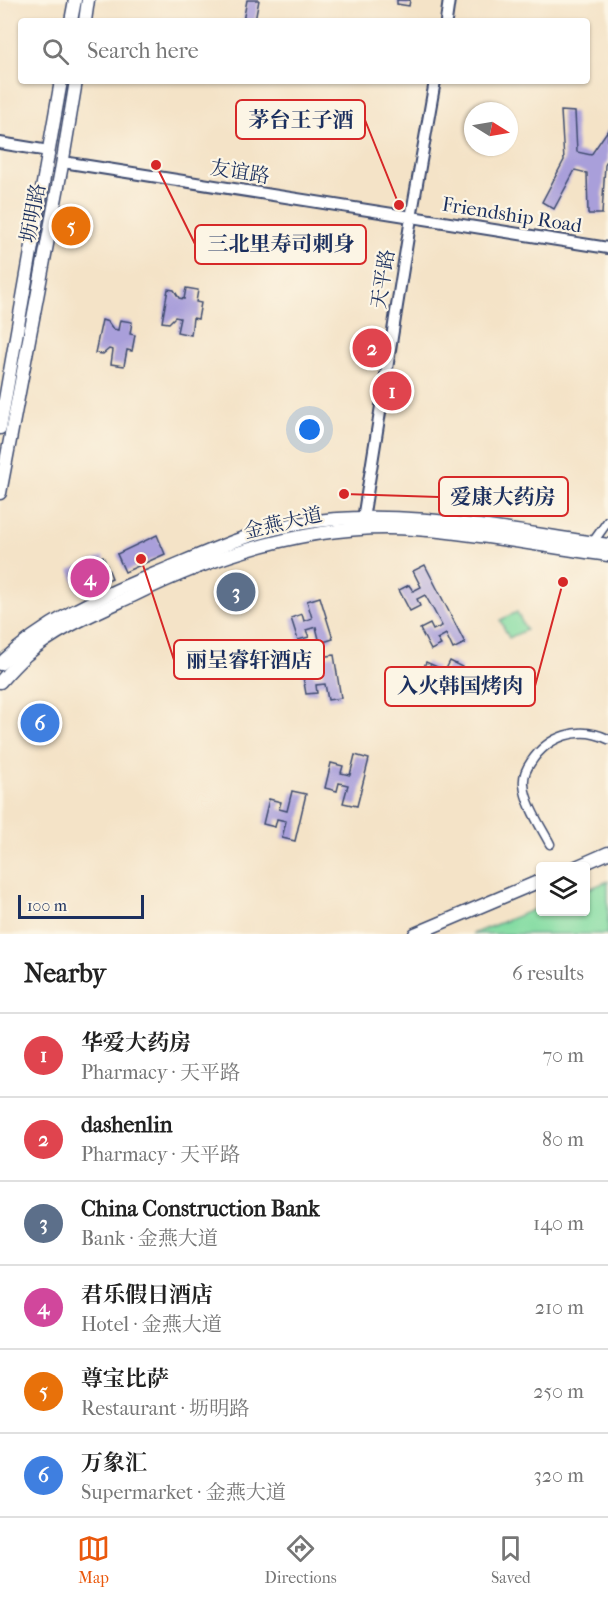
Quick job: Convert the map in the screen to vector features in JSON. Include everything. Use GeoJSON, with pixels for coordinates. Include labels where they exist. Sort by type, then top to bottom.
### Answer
{"type":"FeatureCollection","features":[{"type":"Feature","properties":{"kind":"main road"},"geometry":{"type":"LineString","coordinates":[[72,18],[75,0]]}},
{"type":"Feature","properties":{"kind":"main road"},"geometry":{"type":"LineString","coordinates":[[85,18],[88,0]]}},
{"type":"Feature","properties":{"kind":"main road","name":"坜明路"},"geometry":{"type":"LineString","coordinates":[[0,428],[61,84]]}},
{"type":"Feature","properties":{"kind":"main road","name":"坜明路"},"geometry":{"type":"LineString","coordinates":[[0,493],[63,162],[76,84]]}},
{"type":"Feature","properties":{"kind":"main road","name":"金燕大道"},"geometry":{"type":"LineString","coordinates":[[0,662],[59,618],[98,598],[248,536],[297,524],[363,519],[432,520],[608,545]]}},
{"type":"Feature","properties":{"kind":"main road","name":"金燕大道"},"geometry":{"type":"LineString","coordinates":[[0,682],[26,655],[65,628],[174,575],[219,558],[274,542],[343,530],[414,528],[608,555]]}},
{"type":"Feature","properties":{"kind":"main road"},"geometry":{"type":"LineString","coordinates":[[587,862],[608,853]]}},
{"type":"Feature","properties":{"kind":"main road"},"geometry":{"type":"LineString","coordinates":[[590,868],[608,861]]}},
{"type":"Feature","properties":{"kind":"main road"},"geometry":{"type":"LineString","coordinates":[[415,934],[536,883]]}},
{"type":"Feature","properties":{"kind":"main road"},"geometry":{"type":"LineString","coordinates":[[436,934],[482,911],[536,889]]}},
{"type":"Feature","properties":{"kind":"street"},"geometry":{"type":"LineString","coordinates":[[446,18],[449,0]]}},
{"type":"Feature","properties":{"kind":"street","name":"天平路"},"geometry":{"type":"LineString","coordinates":[[363,519],[434,84]]}},
{"type":"Feature","properties":{"kind":"street"},"geometry":{"type":"LineString","coordinates":[[0,143],[49,155]]}},
{"type":"Feature","properties":{"kind":"street"},"geometry":{"type":"LineString","coordinates":[[0,151],[49,155]]}},
{"type":"Feature","properties":{"kind":"street","name":"友谊路"},"geometry":{"type":"LineString","coordinates":[[63,162],[411,218]]}},
{"type":"Feature","properties":{"kind":"street","name":"Friendship Road"},"geometry":{"type":"LineString","coordinates":[[411,218],[608,248]]}},
{"type":"Feature","properties":{"kind":"street"},"geometry":{"type":"LineString","coordinates":[[593,543],[608,521]]}},
{"type":"Feature","properties":{"kind":"street"},"geometry":{"type":"LineString","coordinates":[[550,844],[524,786],[525,772],[535,756],[549,743],[563,735],[597,734],[608,739]]}},
{"type":"Feature","properties":{"kind":"green space"},"geometry":{"type":"Polygon","coordinates":[[[517,612],[526,630],[509,638],[500,620],[517,612]]]}},
{"type":"Feature","properties":{"kind":"green space"},"geometry":{"type":"Polygon","coordinates":[[[608,881],[608,934],[472,934],[536,909],[536,916],[590,916],[590,888],[608,881]]]}},
{"type":"Feature","properties":{"kind":"building"},"geometry":{"type":"Polygon","coordinates":[[[247,0],[259,0],[256,18],[244,18],[247,0]]]}},
{"type":"Feature","properties":{"kind":"building"},"geometry":{"type":"Polygon","coordinates":[[[397,0],[410,0],[409,6],[397,4],[397,0]]]}},
{"type":"Feature","properties":{"kind":"building"},"geometry":{"type":"Polygon","coordinates":[[[561,111],[575,112],[577,152],[591,155],[608,130],[608,160],[605,165],[602,214],[588,214],[587,173],[575,170],[554,209],[542,202],[564,160],[561,111]]]}},
{"type":"Feature","properties":{"kind":"building"},"geometry":{"type":"Polygon","coordinates":[[[186,288],[198,290],[196,302],[201,303],[198,319],[193,318],[191,335],[177,332],[180,318],[175,317],[169,323],[162,322],[168,289],[174,290],[179,298],[184,299],[186,288]]]}},
{"type":"Feature","properties":{"kind":"building"},"geometry":{"type":"Polygon","coordinates":[[[102,320],[108,322],[113,329],[118,330],[120,320],[132,322],[130,334],[135,335],[132,351],[127,350],[124,366],[111,364],[113,350],[109,349],[103,354],[95,353],[102,320]]]}},
{"type":"Feature","properties":{"kind":"building"},"geometry":{"type":"Polygon","coordinates":[[[157,535],[165,554],[125,572],[117,554],[157,535]]]}},
{"type":"Feature","properties":{"kind":"building"},"geometry":{"type":"Polygon","coordinates":[[[103,556],[112,578],[78,592],[69,570],[103,556]]]}},
{"type":"Feature","properties":{"kind":"building"},"geometry":{"type":"Polygon","coordinates":[[[425,565],[465,643],[453,649],[446,634],[437,639],[441,645],[431,650],[420,629],[430,624],[433,630],[442,626],[433,609],[425,595],[417,599],[420,606],[410,611],[399,590],[409,585],[413,591],[421,587],[413,571],[425,565]]]}},
{"type":"Feature","properties":{"kind":"building"},"geometry":{"type":"Polygon","coordinates":[[[320,597],[333,639],[320,643],[316,627],[306,630],[309,637],[298,640],[291,618],[302,614],[304,621],[312,618],[307,601],[320,597]]]}},
{"type":"Feature","properties":{"kind":"building"},"geometry":{"type":"Polygon","coordinates":[[[334,655],[341,698],[328,700],[325,684],[316,685],[317,693],[306,694],[302,671],[313,669],[314,676],[323,675],[320,657],[334,655]]]}},
{"type":"Feature","properties":{"kind":"building"},"geometry":{"type":"Polygon","coordinates":[[[450,661],[462,667],[444,706],[432,701],[439,686],[430,682],[427,689],[417,684],[426,662],[437,667],[434,674],[442,677],[450,661]]]}},
{"type":"Feature","properties":{"kind":"building"},"geometry":{"type":"Polygon","coordinates":[[[355,755],[369,759],[357,806],[343,803],[348,785],[339,783],[337,791],[325,788],[331,763],[343,766],[341,773],[350,775],[355,755]]]}},
{"type":"Feature","properties":{"kind":"building"},"geometry":{"type":"Polygon","coordinates":[[[292,791],[306,794],[295,841],[282,838],[286,821],[277,819],[275,827],[263,824],[269,799],[281,802],[279,809],[287,811],[292,791]]]}},
{"type":"Feature","properties":{"kind":"place","name":"三北里寿司刺身"},"geometry":{"type":"Point","coordinates":[156,165]}},
{"type":"Feature","properties":{"kind":"place","name":"茅台王子酒"},"geometry":{"type":"Point","coordinates":[399,205]}},
{"type":"Feature","properties":{"kind":"place","name":"尊宝比萨"},"geometry":{"type":"Point","coordinates":[71,226]}},
{"type":"Feature","properties":{"kind":"place","name":"dashenlin"},"geometry":{"type":"Point","coordinates":[372,348]}},
{"type":"Feature","properties":{"kind":"place","name":"华爱大药房"},"geometry":{"type":"Point","coordinates":[392,391]}},
{"type":"Feature","properties":{"kind":"place","name":"爱康大药房"},"geometry":{"type":"Point","coordinates":[344,494]}},
{"type":"Feature","properties":{"kind":"place","name":"丽呈睿轩酒店"},"geometry":{"type":"Point","coordinates":[141,559]}},
{"type":"Feature","properties":{"kind":"place","name":"君乐假日酒店"},"geometry":{"type":"Point","coordinates":[90,578]}},
{"type":"Feature","properties":{"kind":"place","name":"入火韩国烤肉"},"geometry":{"type":"Point","coordinates":[563,582]}},
{"type":"Feature","properties":{"kind":"place","name":"China Construction Bank"},"geometry":{"type":"Point","coordinates":[236,592]}},
{"type":"Feature","properties":{"kind":"place","name":"万象汇"},"geometry":{"type":"Point","coordinates":[40,723]}}]}
